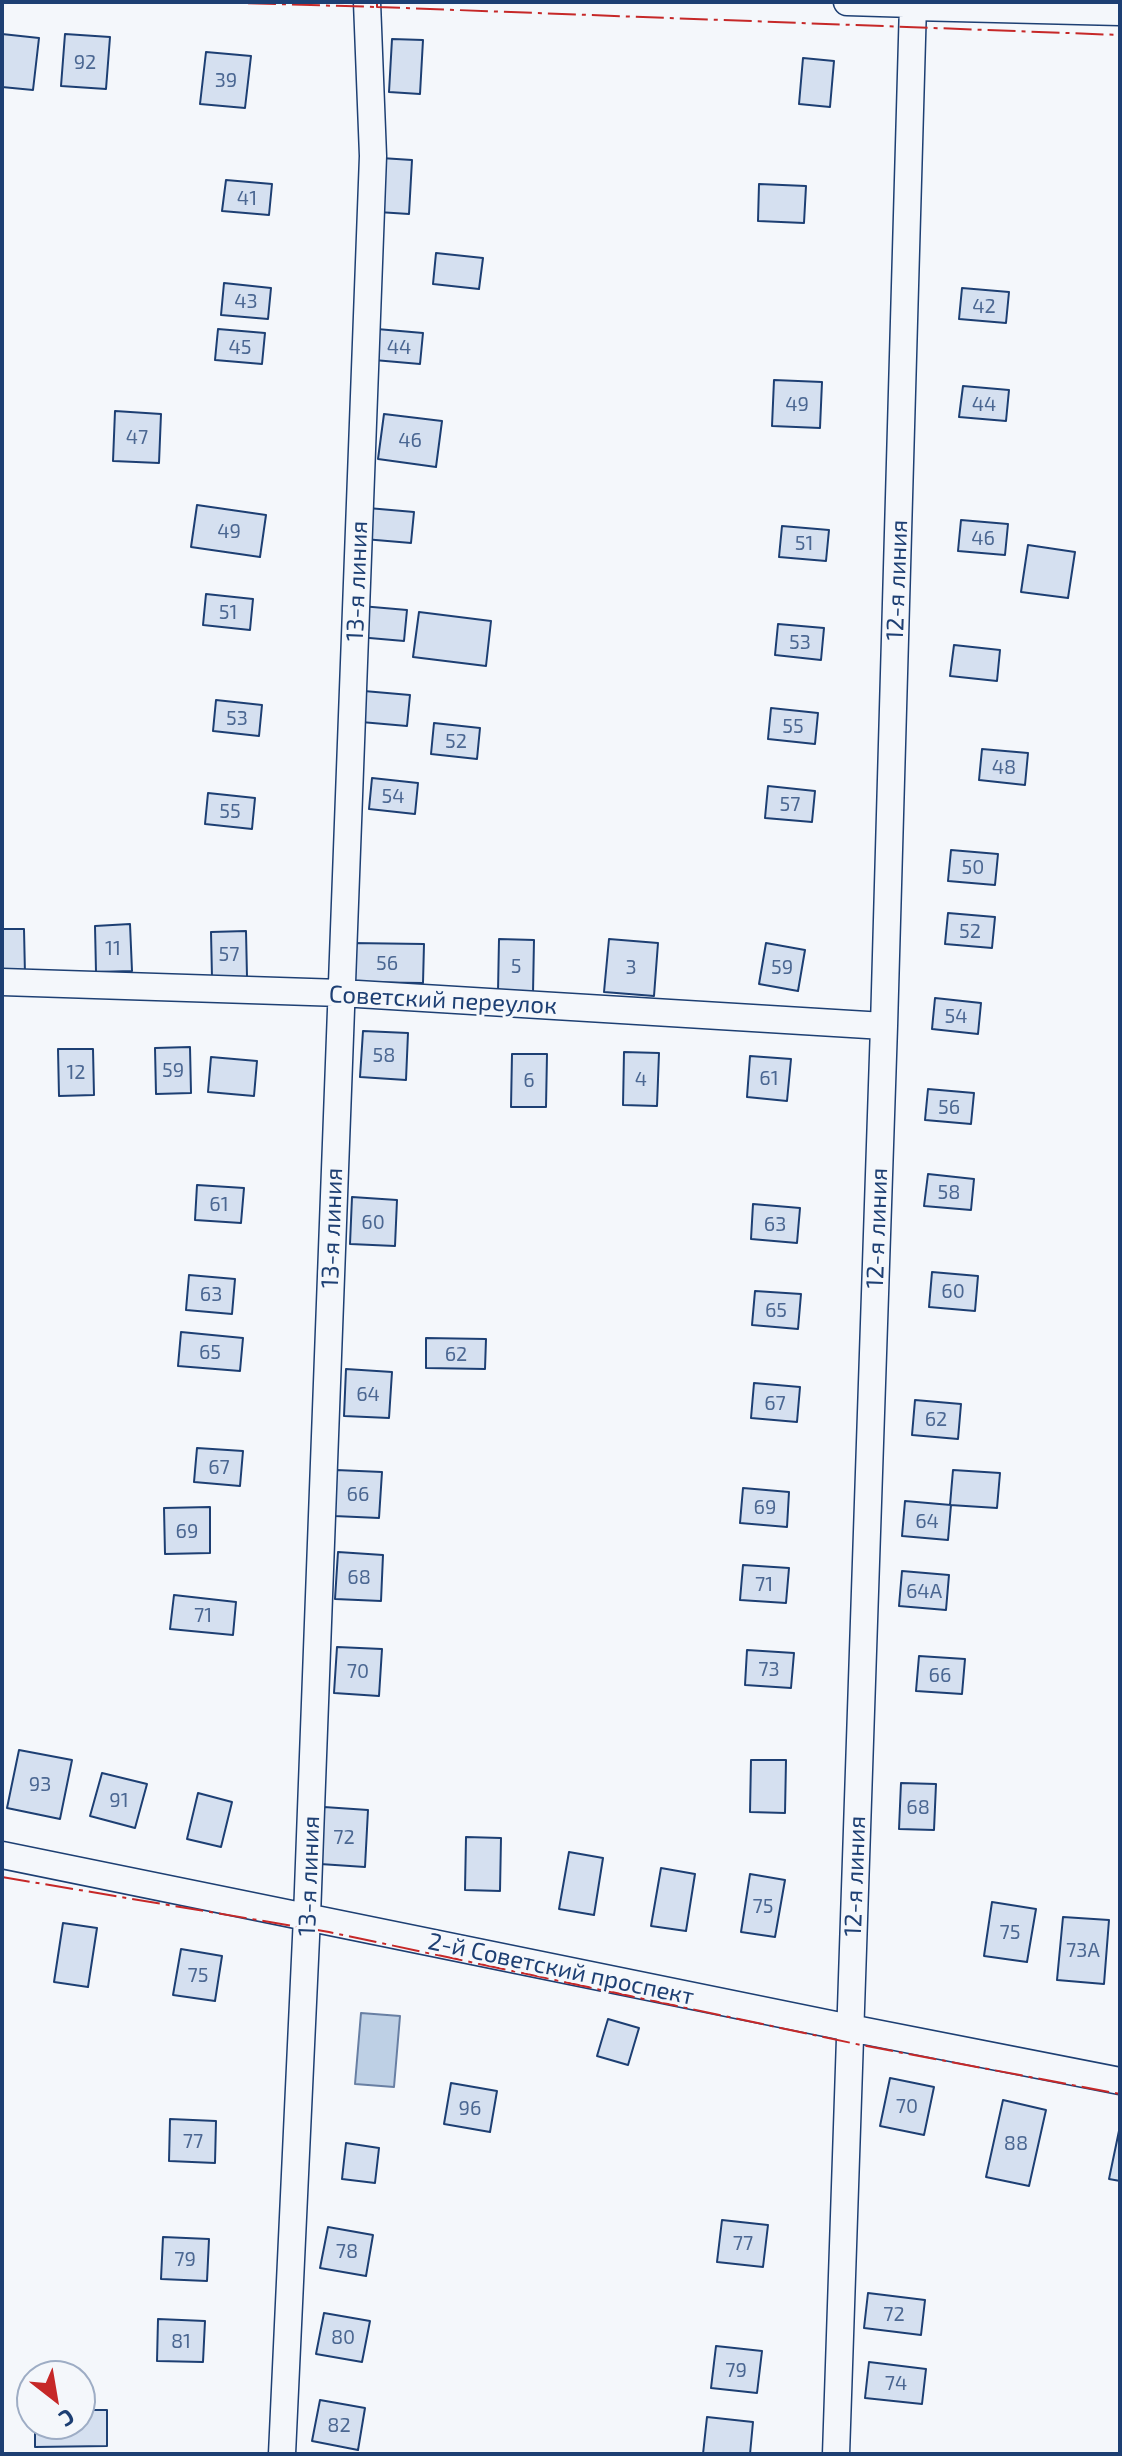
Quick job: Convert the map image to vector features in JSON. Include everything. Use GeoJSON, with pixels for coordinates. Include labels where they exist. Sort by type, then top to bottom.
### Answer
{"type":"FeatureCollection","features":[{"type":"Feature","properties":{"kind":"street","name":"13-я линия"},"geometry":{"type":"LineString","coordinates":[[282,2454],[307,1916],[373,156],[367,2]]}},
{"type":"Feature","properties":{"kind":"street"},"geometry":{"type":"LineString","coordinates":[[847,2],[1120,9]]}},
{"type":"Feature","properties":{"kind":"street","name":"12-я линия"},"geometry":{"type":"LineString","coordinates":[[836,2454],[884,1026],[913,3]]}},
{"type":"Feature","properties":{"kind":"street","name":"Советский переулок"},"geometry":{"type":"LineString","coordinates":[[2,982],[341,993],[884,1026]]}},
{"type":"Feature","properties":{"kind":"street","name":"2-й Советский проспект"},"geometry":{"type":"LineString","coordinates":[[2,1855],[1120,2081]]}},
{"type":"Feature","properties":{"kind":"water"},"geometry":{"type":"Polygon","coordinates":[[[361,2013],[400,2016],[394,2087],[355,2084],[361,2013]]]}},
{"type":"Feature","properties":{"kind":"building"},"geometry":{"type":"Polygon","coordinates":[[[2,34],[39,38],[33,90],[2,87],[2,34]]]}},
{"type":"Feature","properties":{"kind":"building"},"geometry":{"type":"Polygon","coordinates":[[[65,34],[110,37],[106,89],[61,86],[65,34]]]}},
{"type":"Feature","properties":{"kind":"building"},"geometry":{"type":"Polygon","coordinates":[[[392,39],[423,40],[420,94],[389,92],[392,39]]]}},
{"type":"Feature","properties":{"kind":"building"},"geometry":{"type":"Polygon","coordinates":[[[206,52],[251,56],[245,108],[200,104],[206,52]]]}},
{"type":"Feature","properties":{"kind":"building"},"geometry":{"type":"Polygon","coordinates":[[[803,58],[834,61],[830,107],[799,104],[803,58]]]}},
{"type":"Feature","properties":{"kind":"building"},"geometry":{"type":"Polygon","coordinates":[[[381,158],[412,160],[409,214],[378,212],[381,158]]]}},
{"type":"Feature","properties":{"kind":"building"},"geometry":{"type":"Polygon","coordinates":[[[226,180],[272,184],[269,215],[222,211],[226,180]]]}},
{"type":"Feature","properties":{"kind":"building"},"geometry":{"type":"Polygon","coordinates":[[[759,184],[806,186],[804,223],[758,221],[759,184]]]}},
{"type":"Feature","properties":{"kind":"building"},"geometry":{"type":"Polygon","coordinates":[[[436,253],[483,258],[479,289],[433,284],[436,253]]]}},
{"type":"Feature","properties":{"kind":"building"},"geometry":{"type":"Polygon","coordinates":[[[224,283],[271,288],[268,319],[221,315],[224,283]]]}},
{"type":"Feature","properties":{"kind":"building"},"geometry":{"type":"Polygon","coordinates":[[[962,288],[1009,292],[1006,323],[959,319],[962,288]]]}},
{"type":"Feature","properties":{"kind":"building"},"geometry":{"type":"Polygon","coordinates":[[[218,329],[265,333],[262,364],[215,360],[218,329]]]}},
{"type":"Feature","properties":{"kind":"building"},"geometry":{"type":"Polygon","coordinates":[[[377,329],[423,333],[420,364],[374,360],[377,329]]]}},
{"type":"Feature","properties":{"kind":"building"},"geometry":{"type":"Polygon","coordinates":[[[774,380],[822,382],[820,428],[772,426],[774,380]]]}},
{"type":"Feature","properties":{"kind":"building"},"geometry":{"type":"Polygon","coordinates":[[[963,386],[1009,390],[1006,421],[959,417],[963,386]]]}},
{"type":"Feature","properties":{"kind":"building"},"geometry":{"type":"Polygon","coordinates":[[[115,411],[161,414],[159,463],[113,461],[115,411]]]}},
{"type":"Feature","properties":{"kind":"building"},"geometry":{"type":"Polygon","coordinates":[[[384,414],[442,421],[436,467],[378,459],[384,414]]]}},
{"type":"Feature","properties":{"kind":"building"},"geometry":{"type":"Polygon","coordinates":[[[197,505],[266,515],[260,557],[191,547],[197,505]]]}},
{"type":"Feature","properties":{"kind":"building"},"geometry":{"type":"Polygon","coordinates":[[[368,508],[414,512],[411,543],[364,539],[368,508]]]}},
{"type":"Feature","properties":{"kind":"building"},"geometry":{"type":"Polygon","coordinates":[[[961,520],[1008,524],[1005,555],[958,551],[961,520]]]}},
{"type":"Feature","properties":{"kind":"building"},"geometry":{"type":"Polygon","coordinates":[[[782,526],[829,530],[826,561],[779,557],[782,526]]]}},
{"type":"Feature","properties":{"kind":"building"},"geometry":{"type":"Polygon","coordinates":[[[1028,545],[1075,552],[1068,598],[1021,592],[1028,545]]]}},
{"type":"Feature","properties":{"kind":"building"},"geometry":{"type":"Polygon","coordinates":[[[206,594],[253,599],[250,630],[203,625],[206,594]]]}},
{"type":"Feature","properties":{"kind":"building"},"geometry":{"type":"Polygon","coordinates":[[[361,606],[407,610],[404,641],[358,637],[361,606]]]}},
{"type":"Feature","properties":{"kind":"building"},"geometry":{"type":"Polygon","coordinates":[[[419,612],[491,621],[486,666],[413,657],[419,612]]]}},
{"type":"Feature","properties":{"kind":"building"},"geometry":{"type":"Polygon","coordinates":[[[778,624],[824,628],[821,660],[775,655],[778,624]]]}},
{"type":"Feature","properties":{"kind":"building"},"geometry":{"type":"Polygon","coordinates":[[[954,645],[1000,650],[997,681],[950,676],[954,645]]]}},
{"type":"Feature","properties":{"kind":"building"},"geometry":{"type":"Polygon","coordinates":[[[364,691],[410,695],[407,726],[361,722],[364,691]]]}},
{"type":"Feature","properties":{"kind":"building"},"geometry":{"type":"Polygon","coordinates":[[[216,700],[262,705],[259,736],[213,731],[216,700]]]}},
{"type":"Feature","properties":{"kind":"building"},"geometry":{"type":"Polygon","coordinates":[[[771,708],[818,713],[815,744],[768,739],[771,708]]]}},
{"type":"Feature","properties":{"kind":"building"},"geometry":{"type":"Polygon","coordinates":[[[434,723],[480,728],[477,759],[431,754],[434,723]]]}},
{"type":"Feature","properties":{"kind":"building"},"geometry":{"type":"Polygon","coordinates":[[[982,749],[1028,753],[1025,785],[979,780],[982,749]]]}},
{"type":"Feature","properties":{"kind":"building"},"geometry":{"type":"Polygon","coordinates":[[[372,778],[418,783],[415,814],[369,809],[372,778]]]}},
{"type":"Feature","properties":{"kind":"building"},"geometry":{"type":"Polygon","coordinates":[[[768,786],[815,791],[812,822],[765,818],[768,786]]]}},
{"type":"Feature","properties":{"kind":"building"},"geometry":{"type":"Polygon","coordinates":[[[208,793],[255,798],[252,829],[205,824],[208,793]]]}},
{"type":"Feature","properties":{"kind":"building"},"geometry":{"type":"Polygon","coordinates":[[[951,850],[998,854],[995,885],[948,881],[951,850]]]}},
{"type":"Feature","properties":{"kind":"building"},"geometry":{"type":"Polygon","coordinates":[[[948,913],[995,917],[992,948],[945,944],[948,913]]]}},
{"type":"Feature","properties":{"kind":"building"},"geometry":{"type":"Polygon","coordinates":[[[130,924],[132,971],[96,972],[95,926],[130,924]]]}},
{"type":"Feature","properties":{"kind":"building"},"geometry":{"type":"Polygon","coordinates":[[[2,929],[24,929],[25,975],[2,976],[2,929]]]}},
{"type":"Feature","properties":{"kind":"building"},"geometry":{"type":"Polygon","coordinates":[[[246,931],[247,977],[212,978],[211,932],[246,931]]]}},
{"type":"Feature","properties":{"kind":"building"},"geometry":{"type":"Polygon","coordinates":[[[499,939],[534,940],[533,993],[498,992],[499,939]]]}},
{"type":"Feature","properties":{"kind":"building"},"geometry":{"type":"Polygon","coordinates":[[[609,939],[658,943],[654,996],[604,992],[609,939]]]}},
{"type":"Feature","properties":{"kind":"building"},"geometry":{"type":"Polygon","coordinates":[[[351,943],[424,944],[423,983],[350,982],[351,943]]]}},
{"type":"Feature","properties":{"kind":"building"},"geometry":{"type":"Polygon","coordinates":[[[766,943],[805,950],[798,991],[759,984],[766,943]]]}},
{"type":"Feature","properties":{"kind":"building"},"geometry":{"type":"Polygon","coordinates":[[[935,998],[981,1003],[978,1034],[932,1029],[935,998]]]}},
{"type":"Feature","properties":{"kind":"building"},"geometry":{"type":"Polygon","coordinates":[[[363,1031],[408,1033],[406,1080],[360,1077],[363,1031]]]}},
{"type":"Feature","properties":{"kind":"building"},"geometry":{"type":"Polygon","coordinates":[[[190,1047],[191,1093],[156,1094],[155,1048],[190,1047]]]}},
{"type":"Feature","properties":{"kind":"building"},"geometry":{"type":"Polygon","coordinates":[[[58,1049],[93,1049],[94,1095],[59,1096],[58,1049]]]}},
{"type":"Feature","properties":{"kind":"building"},"geometry":{"type":"Polygon","coordinates":[[[624,1052],[659,1053],[657,1106],[623,1105],[624,1052]]]}},
{"type":"Feature","properties":{"kind":"building"},"geometry":{"type":"Polygon","coordinates":[[[512,1054],[547,1054],[546,1107],[511,1107],[512,1054]]]}},
{"type":"Feature","properties":{"kind":"building"},"geometry":{"type":"Polygon","coordinates":[[[750,1056],[791,1059],[787,1101],[747,1097],[750,1056]]]}},
{"type":"Feature","properties":{"kind":"building"},"geometry":{"type":"Polygon","coordinates":[[[211,1057],[257,1061],[254,1096],[208,1092],[211,1057]]]}},
{"type":"Feature","properties":{"kind":"building"},"geometry":{"type":"Polygon","coordinates":[[[928,1089],[974,1093],[971,1124],[925,1120],[928,1089]]]}},
{"type":"Feature","properties":{"kind":"building"},"geometry":{"type":"Polygon","coordinates":[[[928,1174],[974,1179],[971,1210],[924,1206],[928,1174]]]}},
{"type":"Feature","properties":{"kind":"building"},"geometry":{"type":"Polygon","coordinates":[[[197,1185],[244,1188],[241,1223],[195,1220],[197,1185]]]}},
{"type":"Feature","properties":{"kind":"building"},"geometry":{"type":"Polygon","coordinates":[[[352,1197],[397,1200],[395,1246],[350,1244],[352,1197]]]}},
{"type":"Feature","properties":{"kind":"building"},"geometry":{"type":"Polygon","coordinates":[[[753,1204],[800,1208],[797,1243],[751,1239],[753,1204]]]}},
{"type":"Feature","properties":{"kind":"building"},"geometry":{"type":"Polygon","coordinates":[[[932,1272],[978,1276],[975,1311],[929,1307],[932,1272]]]}},
{"type":"Feature","properties":{"kind":"building"},"geometry":{"type":"Polygon","coordinates":[[[189,1275],[235,1279],[232,1314],[186,1310],[189,1275]]]}},
{"type":"Feature","properties":{"kind":"building"},"geometry":{"type":"Polygon","coordinates":[[[755,1291],[801,1294],[798,1329],[752,1325],[755,1291]]]}},
{"type":"Feature","properties":{"kind":"building"},"geometry":{"type":"Polygon","coordinates":[[[181,1332],[243,1338],[240,1371],[178,1366],[181,1332]]]}},
{"type":"Feature","properties":{"kind":"building"},"geometry":{"type":"Polygon","coordinates":[[[426,1338],[486,1339],[485,1369],[426,1368],[426,1338]]]}},
{"type":"Feature","properties":{"kind":"building"},"geometry":{"type":"Polygon","coordinates":[[[346,1369],[392,1372],[389,1418],[344,1416],[346,1369]]]}},
{"type":"Feature","properties":{"kind":"building"},"geometry":{"type":"Polygon","coordinates":[[[754,1383],[800,1387],[797,1422],[751,1418],[754,1383]]]}},
{"type":"Feature","properties":{"kind":"building"},"geometry":{"type":"Polygon","coordinates":[[[915,1400],[961,1404],[958,1439],[912,1435],[915,1400]]]}},
{"type":"Feature","properties":{"kind":"building"},"geometry":{"type":"Polygon","coordinates":[[[197,1448],[243,1451],[240,1486],[194,1482],[197,1448]]]}},
{"type":"Feature","properties":{"kind":"building"},"geometry":{"type":"Polygon","coordinates":[[[336,1470],[382,1472],[379,1518],[334,1516],[336,1470]]]}},
{"type":"Feature","properties":{"kind":"building"},"geometry":{"type":"Polygon","coordinates":[[[953,1470],[1000,1473],[997,1508],[950,1505],[953,1470]]]}},
{"type":"Feature","properties":{"kind":"building"},"geometry":{"type":"Polygon","coordinates":[[[743,1488],[789,1492],[787,1527],[740,1523],[743,1488]]]}},
{"type":"Feature","properties":{"kind":"building"},"geometry":{"type":"Polygon","coordinates":[[[905,1501],[951,1505],[948,1540],[902,1536],[905,1501]]]}},
{"type":"Feature","properties":{"kind":"building"},"geometry":{"type":"Polygon","coordinates":[[[210,1507],[210,1553],[165,1554],[164,1508],[210,1507]]]}},
{"type":"Feature","properties":{"kind":"building"},"geometry":{"type":"Polygon","coordinates":[[[338,1552],[383,1555],[381,1601],[335,1599],[338,1552]]]}},
{"type":"Feature","properties":{"kind":"building"},"geometry":{"type":"Polygon","coordinates":[[[743,1565],[789,1568],[786,1603],[740,1600],[743,1565]]]}},
{"type":"Feature","properties":{"kind":"building"},"geometry":{"type":"Polygon","coordinates":[[[902,1571],[949,1575],[946,1610],[899,1606],[902,1571]]]}},
{"type":"Feature","properties":{"kind":"building"},"geometry":{"type":"Polygon","coordinates":[[[174,1595],[236,1602],[233,1635],[170,1629],[174,1595]]]}},
{"type":"Feature","properties":{"kind":"building"},"geometry":{"type":"Polygon","coordinates":[[[337,1647],[382,1649],[379,1696],[334,1693],[337,1647]]]}},
{"type":"Feature","properties":{"kind":"building"},"geometry":{"type":"Polygon","coordinates":[[[747,1650],[794,1653],[791,1688],[745,1685],[747,1650]]]}},
{"type":"Feature","properties":{"kind":"building"},"geometry":{"type":"Polygon","coordinates":[[[919,1656],[965,1659],[962,1694],[916,1691],[919,1656]]]}},
{"type":"Feature","properties":{"kind":"building"},"geometry":{"type":"Polygon","coordinates":[[[19,1750],[72,1760],[60,1819],[7,1808],[19,1750]]]}},
{"type":"Feature","properties":{"kind":"building"},"geometry":{"type":"Polygon","coordinates":[[[751,1760],[786,1760],[785,1813],[750,1812],[751,1760]]]}},
{"type":"Feature","properties":{"kind":"building"},"geometry":{"type":"Polygon","coordinates":[[[102,1773],[147,1784],[135,1828],[90,1816],[102,1773]]]}},
{"type":"Feature","properties":{"kind":"building"},"geometry":{"type":"Polygon","coordinates":[[[901,1783],[936,1784],[934,1830],[899,1829],[901,1783]]]}},
{"type":"Feature","properties":{"kind":"building"},"geometry":{"type":"Polygon","coordinates":[[[198,1793],[232,1802],[221,1847],[187,1839],[198,1793]]]}},
{"type":"Feature","properties":{"kind":"building"},"geometry":{"type":"Polygon","coordinates":[[[324,1807],[368,1810],[365,1867],[320,1864],[324,1807]]]}},
{"type":"Feature","properties":{"kind":"building"},"geometry":{"type":"Polygon","coordinates":[[[466,1837],[501,1838],[500,1891],[465,1890],[466,1837]]]}},
{"type":"Feature","properties":{"kind":"building"},"geometry":{"type":"Polygon","coordinates":[[[569,1852],[603,1858],[594,1915],[559,1909],[569,1852]]]}},
{"type":"Feature","properties":{"kind":"building"},"geometry":{"type":"Polygon","coordinates":[[[661,1868],[695,1874],[686,1931],[651,1926],[661,1868]]]}},
{"type":"Feature","properties":{"kind":"building"},"geometry":{"type":"Polygon","coordinates":[[[750,1874],[785,1880],[775,1937],[741,1932],[750,1874]]]}},
{"type":"Feature","properties":{"kind":"building"},"geometry":{"type":"Polygon","coordinates":[[[992,1902],[1036,1909],[1027,1962],[984,1956],[992,1902]]]}},
{"type":"Feature","properties":{"kind":"building"},"geometry":{"type":"Polygon","coordinates":[[[1063,1917],[1109,1920],[1104,1984],[1057,1980],[1063,1917]]]}},
{"type":"Feature","properties":{"kind":"building"},"geometry":{"type":"Polygon","coordinates":[[[63,1923],[97,1928],[88,1987],[54,1982],[63,1923]]]}},
{"type":"Feature","properties":{"kind":"building"},"geometry":{"type":"Polygon","coordinates":[[[181,1949],[222,1956],[215,2001],[173,1995],[181,1949]]]}},
{"type":"Feature","properties":{"kind":"building"},"geometry":{"type":"Polygon","coordinates":[[[608,2019],[639,2028],[628,2065],[597,2056],[608,2019]]]}},
{"type":"Feature","properties":{"kind":"building"},"geometry":{"type":"Polygon","coordinates":[[[890,2078],[934,2087],[924,2135],[880,2126],[890,2078]]]}},
{"type":"Feature","properties":{"kind":"building"},"geometry":{"type":"Polygon","coordinates":[[[451,2083],[497,2091],[490,2132],[444,2124],[451,2083]]]}},
{"type":"Feature","properties":{"kind":"building"},"geometry":{"type":"Polygon","coordinates":[[[1003,2100],[1046,2110],[1029,2186],[986,2177],[1003,2100]]]}},
{"type":"Feature","properties":{"kind":"building"},"geometry":{"type":"Polygon","coordinates":[[[170,2119],[216,2121],[215,2163],[169,2161],[170,2119]]]}},
{"type":"Feature","properties":{"kind":"building"},"geometry":{"type":"Polygon","coordinates":[[[1120,2126],[1120,2181],[1109,2179],[1120,2126]]]}},
{"type":"Feature","properties":{"kind":"building"},"geometry":{"type":"Polygon","coordinates":[[[346,2143],[379,2148],[375,2183],[342,2179],[346,2143]]]}},
{"type":"Feature","properties":{"kind":"building"},"geometry":{"type":"Polygon","coordinates":[[[722,2220],[768,2225],[763,2267],[717,2262],[722,2220]]]}},
{"type":"Feature","properties":{"kind":"building"},"geometry":{"type":"Polygon","coordinates":[[[328,2227],[373,2235],[366,2276],[320,2268],[328,2227]]]}},
{"type":"Feature","properties":{"kind":"building"},"geometry":{"type":"Polygon","coordinates":[[[163,2237],[209,2239],[207,2281],[161,2279],[163,2237]]]}},
{"type":"Feature","properties":{"kind":"building"},"geometry":{"type":"Polygon","coordinates":[[[868,2293],[925,2300],[921,2335],[864,2328],[868,2293]]]}},
{"type":"Feature","properties":{"kind":"building"},"geometry":{"type":"Polygon","coordinates":[[[324,2313],[370,2321],[362,2362],[316,2354],[324,2313]]]}},
{"type":"Feature","properties":{"kind":"building"},"geometry":{"type":"Polygon","coordinates":[[[158,2319],[205,2321],[203,2362],[157,2361],[158,2319]]]}},
{"type":"Feature","properties":{"kind":"building"},"geometry":{"type":"Polygon","coordinates":[[[716,2346],[762,2351],[757,2393],[711,2388],[716,2346]]]}},
{"type":"Feature","properties":{"kind":"building"},"geometry":{"type":"Polygon","coordinates":[[[869,2362],[926,2369],[922,2404],[865,2398],[869,2362]]]}},
{"type":"Feature","properties":{"kind":"building"},"geometry":{"type":"Polygon","coordinates":[[[320,2400],[365,2408],[358,2450],[312,2441],[320,2400]]]}},
{"type":"Feature","properties":{"kind":"building"},"geometry":{"type":"Polygon","coordinates":[[[96,2410],[107,2410],[107,2446],[35,2447],[35,2440],[96,2440],[96,2410]]]}},
{"type":"Feature","properties":{"kind":"building"},"geometry":{"type":"Polygon","coordinates":[[[707,2417],[753,2422],[750,2454],[703,2454],[707,2417]]]}},
{"type":"Feature","properties":{"kind":"power"},"geometry":{"type":"LineString","coordinates":[[204,2],[377,7]]}},
{"type":"Feature","properties":{"kind":"power"},"geometry":{"type":"LineString","coordinates":[[377,2],[377,7],[1120,35]]}},
{"type":"Feature","properties":{"kind":"power"},"geometry":{"type":"LineString","coordinates":[[2,1877],[329,1932],[861,2045],[1120,2094]]}}]}
